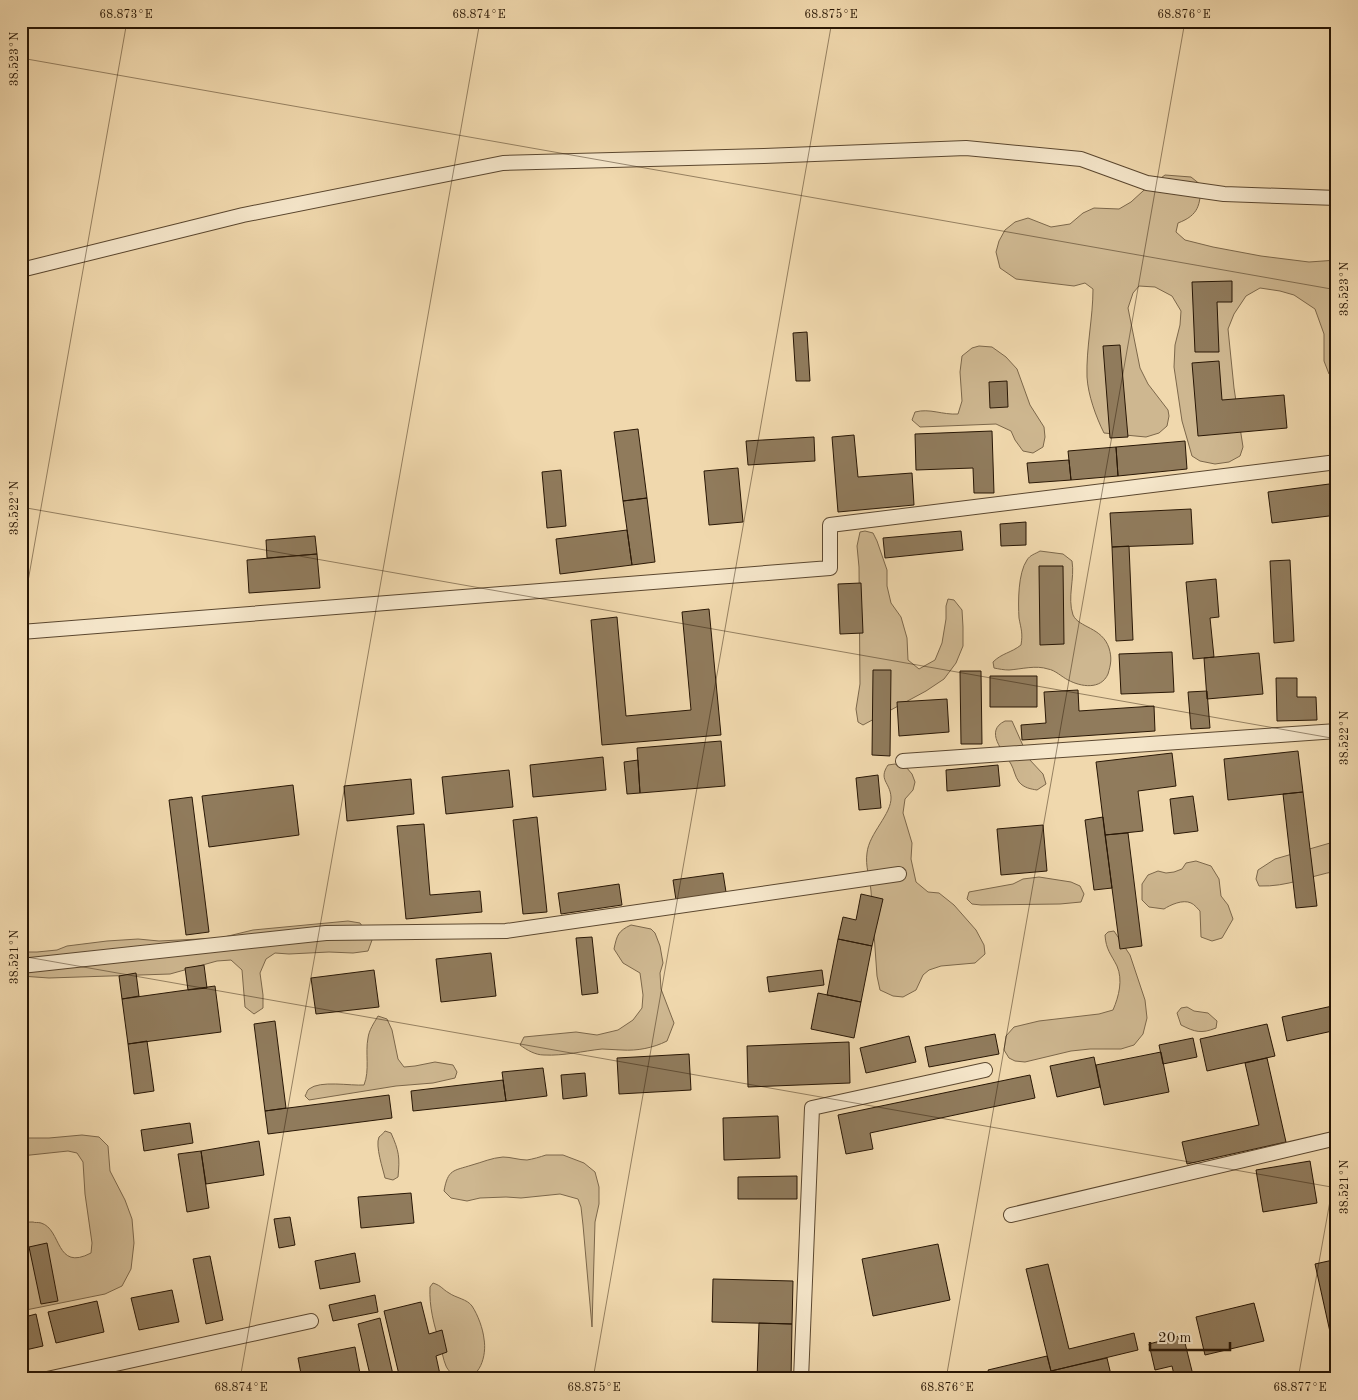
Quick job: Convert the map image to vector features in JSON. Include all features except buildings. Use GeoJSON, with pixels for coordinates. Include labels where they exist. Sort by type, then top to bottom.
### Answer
{"type":"FeatureCollection","features":[{"type":"Feature","properties":{"kind":"lane"},"geometry":{"type":"LineString","coordinates":[[21,270],[243,214],[504,163],[966,148],[1081,159],[1147,183],[1224,194],[1337,198]]}},
{"type":"Feature","properties":{"kind":"lane"},"geometry":{"type":"LineString","coordinates":[[21,632],[830,568],[830,525],[1337,462]]}},
{"type":"Feature","properties":{"kind":"lane"},"geometry":{"type":"LineString","coordinates":[[903,761],[1337,731]]}},
{"type":"Feature","properties":{"kind":"lane"},"geometry":{"type":"LineString","coordinates":[[21,966],[326,933],[506,931],[899,874]]}},
{"type":"Feature","properties":{"kind":"lane"},"geometry":{"type":"LineString","coordinates":[[801,1379],[812,1108],[985,1070]]}},
{"type":"Feature","properties":{"kind":"lane"},"geometry":{"type":"LineString","coordinates":[[1011,1215],[1337,1138]]}},
{"type":"Feature","properties":{"kind":"lane"},"geometry":{"type":"LineString","coordinates":[[47,1379],[311,1321]]}},
{"type":"Feature","properties":{"kind":"shaded area"},"geometry":{"type":"Polygon","coordinates":[[[1165,175],[1191,177],[1201,185],[1199,204],[1194,213],[1178,223],[1176,232],[1185,240],[1261,256],[1309,262],[1337,260],[1336,374],[1329,374],[1324,361],[1324,334],[1315,309],[1294,295],[1260,288],[1246,296],[1234,314],[1228,329],[1243,447],[1240,456],[1229,462],[1215,464],[1200,461],[1192,456],[1182,421],[1174,367],[1175,345],[1181,311],[1172,296],[1155,287],[1139,286],[1133,293],[1128,308],[1140,368],[1148,384],[1168,410],[1167,426],[1159,433],[1146,437],[1104,433],[1093,406],[1087,377],[1093,289],[1085,283],[1074,286],[1016,279],[1000,268],[996,252],[1005,230],[1015,222],[1028,218],[1051,227],[1070,224],[1083,213],[1094,208],[1119,209],[1131,202],[1165,175]]]}},
{"type":"Feature","properties":{"kind":"shaded area"},"geometry":{"type":"Polygon","coordinates":[[[979,346],[992,347],[1006,357],[1017,369],[1030,405],[1044,427],[1043,447],[1033,453],[1023,451],[1011,431],[996,424],[920,427],[912,420],[915,412],[920,411],[958,414],[962,401],[960,372],[962,356],[972,348],[979,346]]]}},
{"type":"Feature","properties":{"kind":"shaded area"},"geometry":{"type":"Polygon","coordinates":[[[860,532],[873,533],[887,570],[887,586],[891,603],[901,617],[907,638],[908,660],[919,669],[935,660],[942,643],[948,599],[954,600],[962,610],[963,646],[956,663],[944,679],[926,691],[863,725],[858,722],[856,709],[860,684],[859,567],[857,546],[860,532]]]}},
{"type":"Feature","properties":{"kind":"shaded area"},"geometry":{"type":"Polygon","coordinates":[[[1040,551],[1063,554],[1072,561],[1071,608],[1073,615],[1080,623],[1096,632],[1106,641],[1110,652],[1111,661],[1108,674],[1101,683],[1090,686],[1079,684],[1043,668],[1003,670],[994,668],[993,662],[996,659],[1021,645],[1022,634],[1019,618],[1020,580],[1027,560],[1040,551]]]}},
{"type":"Feature","properties":{"kind":"shaded area"},"geometry":{"type":"Polygon","coordinates":[[[1005,721],[1012,721],[1029,759],[1043,774],[1046,784],[1037,790],[1025,787],[1019,782],[997,741],[996,730],[1005,721]]]}},
{"type":"Feature","properties":{"kind":"shaded area"},"geometry":{"type":"Polygon","coordinates":[[[895,764],[906,767],[912,774],[915,782],[913,790],[905,799],[903,813],[912,843],[911,859],[916,882],[928,892],[939,893],[954,905],[976,930],[984,945],[985,954],[975,963],[941,966],[929,970],[923,975],[916,990],[903,997],[893,996],[880,990],[877,976],[871,891],[867,863],[867,853],[872,838],[890,803],[890,792],[884,778],[885,770],[888,765],[895,764]]]}},
{"type":"Feature","properties":{"kind":"shaded area"},"geometry":{"type":"Polygon","coordinates":[[[1337,841],[1337,871],[1279,885],[1259,886],[1256,879],[1258,870],[1275,859],[1337,841]]]}},
{"type":"Feature","properties":{"kind":"shaded area"},"geometry":{"type":"Polygon","coordinates":[[[1196,861],[1211,866],[1219,879],[1221,896],[1228,905],[1233,919],[1222,938],[1212,941],[1201,937],[1200,911],[1192,904],[1181,902],[1164,909],[1149,907],[1142,900],[1142,884],[1148,875],[1158,871],[1174,872],[1182,869],[1186,863],[1196,861]]]}},
{"type":"Feature","properties":{"kind":"shaded area"},"geometry":{"type":"Polygon","coordinates":[[[1039,877],[1071,882],[1080,886],[1084,894],[1081,902],[981,905],[972,904],[967,899],[969,892],[1039,877]]]}},
{"type":"Feature","properties":{"kind":"shaded area"},"geometry":{"type":"Polygon","coordinates":[[[348,921],[360,923],[372,940],[368,951],[353,953],[275,953],[266,959],[260,973],[263,1008],[254,1014],[245,1007],[242,970],[231,960],[217,961],[170,974],[49,978],[21,976],[21,952],[57,950],[67,946],[107,941],[220,938],[253,930],[348,921]]]}},
{"type":"Feature","properties":{"kind":"shaded area"},"geometry":{"type":"Polygon","coordinates":[[[631,925],[651,929],[655,933],[660,946],[663,963],[660,973],[661,989],[674,1023],[667,1041],[639,1049],[602,1049],[551,1055],[534,1053],[520,1045],[524,1037],[576,1032],[597,1035],[618,1030],[633,1020],[642,1008],[643,995],[640,973],[623,963],[614,949],[619,934],[623,929],[631,925]]]}},
{"type":"Feature","properties":{"kind":"shaded area"},"geometry":{"type":"Polygon","coordinates":[[[1114,931],[1130,955],[1145,1000],[1147,1018],[1143,1034],[1134,1045],[1121,1049],[1071,1051],[1025,1062],[1009,1058],[1004,1050],[1006,1036],[1014,1027],[1039,1021],[1099,1014],[1113,1010],[1118,994],[1120,977],[1108,948],[1105,935],[1108,932],[1114,931]]]}},
{"type":"Feature","properties":{"kind":"shaded area"},"geometry":{"type":"Polygon","coordinates":[[[1187,1007],[1194,1011],[1208,1013],[1217,1021],[1216,1028],[1198,1031],[1181,1025],[1177,1013],[1181,1008],[1187,1007]]]}},
{"type":"Feature","properties":{"kind":"shaded area"},"geometry":{"type":"Polygon","coordinates":[[[378,1016],[387,1019],[392,1030],[398,1059],[404,1067],[435,1062],[453,1065],[457,1072],[455,1078],[433,1083],[396,1086],[309,1100],[305,1096],[308,1089],[314,1086],[328,1084],[364,1085],[367,1073],[367,1044],[372,1027],[378,1016]]]}},
{"type":"Feature","properties":{"kind":"shaded area"},"geometry":{"type":"Polygon","coordinates":[[[385,1131],[391,1133],[398,1154],[398,1177],[393,1180],[385,1178],[379,1152],[379,1137],[385,1131]]]}},
{"type":"Feature","properties":{"kind":"shaded area"},"geometry":{"type":"Polygon","coordinates":[[[82,1135],[99,1137],[108,1146],[110,1171],[125,1200],[132,1219],[134,1243],[131,1269],[122,1286],[105,1294],[21,1311],[21,1224],[28,1222],[41,1223],[48,1227],[60,1247],[71,1257],[79,1257],[91,1253],[92,1243],[85,1194],[83,1162],[77,1153],[68,1151],[21,1156],[21,1138],[82,1135]]]}},
{"type":"Feature","properties":{"kind":"shaded area"},"geometry":{"type":"Polygon","coordinates":[[[546,1155],[563,1155],[584,1163],[595,1172],[599,1187],[599,1204],[595,1222],[592,1327],[583,1225],[578,1199],[560,1194],[521,1198],[480,1198],[467,1201],[451,1198],[444,1191],[447,1178],[452,1172],[460,1168],[491,1159],[506,1157],[527,1160],[546,1155]]]}},
{"type":"Feature","properties":{"kind":"shaded area"},"geometry":{"type":"Polygon","coordinates":[[[433,1283],[470,1304],[480,1322],[485,1345],[483,1359],[477,1371],[467,1378],[460,1378],[454,1375],[448,1370],[445,1363],[431,1309],[430,1287],[433,1283]]]}}]}
